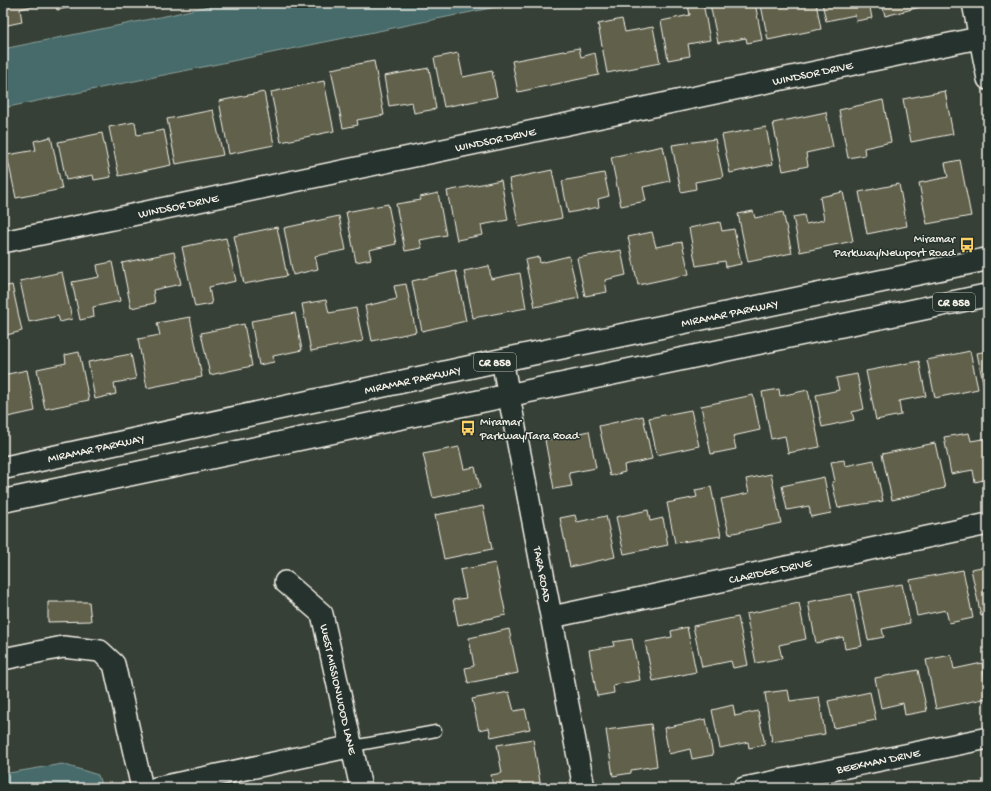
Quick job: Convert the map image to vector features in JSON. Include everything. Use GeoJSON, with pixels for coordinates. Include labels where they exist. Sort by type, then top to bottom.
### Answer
{"type":"FeatureCollection","features":[{"type":"Feature","properties":{"kind":"main road","name":"MIRAMAR PARKWAY"},"geometry":{"type":"LineString","coordinates":[[3,468],[502,360],[988,259]]}},
{"type":"Feature","properties":{"kind":"main road","name":"CR 858"},"geometry":{"type":"LineString","coordinates":[[3,501],[988,295]]}},
{"type":"Feature","properties":{"kind":"street"},"geometry":{"type":"LineString","coordinates":[[972,3],[984,37],[988,78]]}},
{"type":"Feature","properties":{"kind":"street","name":"WINDSOR DRIVE"},"geometry":{"type":"LineString","coordinates":[[3,242],[984,37]]}},
{"type":"Feature","properties":{"kind":"street","name":"TARA ROAD"},"geometry":{"type":"LineString","coordinates":[[502,360],[584,788]]}},
{"type":"Feature","properties":{"kind":"street","name":"CLARIDGE DRIVE"},"geometry":{"type":"LineString","coordinates":[[552,617],[988,524]]}},
{"type":"Feature","properties":{"kind":"street","name":"WEST MISSIONWOOD LANE"},"geometry":{"type":"LineString","coordinates":[[286,582],[322,614],[353,746],[361,788]]}},
{"type":"Feature","properties":{"kind":"street"},"geometry":{"type":"LineString","coordinates":[[3,659],[63,647],[100,650],[114,664],[142,788]]}},
{"type":"Feature","properties":{"kind":"street","name":"BEEKMAN DRIVE"},"geometry":{"type":"LineString","coordinates":[[744,788],[988,738]]}},
{"type":"Feature","properties":{"kind":"street"},"geometry":{"type":"LineString","coordinates":[[156,788],[353,746]]}},
{"type":"Feature","properties":{"kind":"lane"},"geometry":{"type":"LineString","coordinates":[[353,746],[436,731]]}},
{"type":"Feature","properties":{"kind":"water"},"geometry":{"type":"Polygon","coordinates":[[[221,3],[515,3],[3,108],[3,49],[170,15],[221,3]]]}},
{"type":"Feature","properties":{"kind":"water"},"geometry":{"type":"Polygon","coordinates":[[[62,764],[98,775],[102,788],[3,788],[3,774],[62,764]]]}},
{"type":"Feature","properties":{"kind":"building"},"geometry":{"type":"Polygon","coordinates":[[[3,3],[46,3],[20,9],[22,22],[3,26],[3,3]]]}},
{"type":"Feature","properties":{"kind":"building"},"geometry":{"type":"Polygon","coordinates":[[[56,3],[92,3],[57,10],[56,3]]]}},
{"type":"Feature","properties":{"kind":"building"},"geometry":{"type":"Polygon","coordinates":[[[703,3],[710,40],[688,44],[690,56],[668,60],[661,21],[690,15],[688,5],[703,3]]]}},
{"type":"Feature","properties":{"kind":"building"},"geometry":{"type":"Polygon","coordinates":[[[755,3],[762,40],[747,43],[746,38],[718,43],[710,4],[755,3]]]}},
{"type":"Feature","properties":{"kind":"building"},"geometry":{"type":"Polygon","coordinates":[[[769,3],[816,3],[821,29],[768,40],[761,5],[769,3]]]}},
{"type":"Feature","properties":{"kind":"building"},"geometry":{"type":"Polygon","coordinates":[[[822,3],[869,3],[872,18],[856,21],[855,15],[826,21],[822,3]]]}},
{"type":"Feature","properties":{"kind":"building"},"geometry":{"type":"Polygon","coordinates":[[[882,3],[927,3],[928,5],[885,16],[882,3]]]}},
{"type":"Feature","properties":{"kind":"building"},"geometry":{"type":"Polygon","coordinates":[[[622,19],[625,32],[653,27],[660,63],[607,73],[598,24],[622,19]]]}},
{"type":"Feature","properties":{"kind":"building"},"geometry":{"type":"Polygon","coordinates":[[[579,48],[581,57],[595,53],[599,75],[518,92],[512,61],[579,48]]]}},
{"type":"Feature","properties":{"kind":"building"},"geometry":{"type":"Polygon","coordinates":[[[458,53],[463,77],[492,71],[497,97],[444,107],[434,58],[458,53]]]}},
{"type":"Feature","properties":{"kind":"building"},"geometry":{"type":"Polygon","coordinates":[[[374,61],[384,115],[357,120],[358,125],[343,128],[331,69],[374,61]]]}},
{"type":"Feature","properties":{"kind":"building"},"geometry":{"type":"Polygon","coordinates":[[[429,68],[436,109],[414,113],[412,102],[389,106],[384,76],[429,68]]]}},
{"type":"Feature","properties":{"kind":"building"},"geometry":{"type":"Polygon","coordinates":[[[324,81],[334,131],[281,142],[271,92],[324,81]]]}},
{"type":"Feature","properties":{"kind":"building"},"geometry":{"type":"Polygon","coordinates":[[[945,91],[953,134],[911,142],[903,99],[945,91]]]}},
{"type":"Feature","properties":{"kind":"building"},"geometry":{"type":"Polygon","coordinates":[[[264,92],[274,145],[229,154],[219,101],[264,92]]]}},
{"type":"Feature","properties":{"kind":"building"},"geometry":{"type":"Polygon","coordinates":[[[883,100],[891,142],[864,148],[865,155],[848,158],[839,110],[883,100]]]}},
{"type":"Feature","properties":{"kind":"building"},"geometry":{"type":"Polygon","coordinates":[[[213,110],[223,155],[176,164],[167,119],[213,110]]]}},
{"type":"Feature","properties":{"kind":"building"},"geometry":{"type":"Polygon","coordinates":[[[826,112],[833,147],[806,153],[808,166],[783,171],[773,123],[826,112]]]}},
{"type":"Feature","properties":{"kind":"building"},"geometry":{"type":"Polygon","coordinates":[[[135,122],[137,135],[164,130],[171,165],[119,176],[109,127],[135,122]]]}},
{"type":"Feature","properties":{"kind":"building"},"geometry":{"type":"Polygon","coordinates":[[[766,127],[773,164],[730,173],[722,135],[766,127]]]}},
{"type":"Feature","properties":{"kind":"building"},"geometry":{"type":"Polygon","coordinates":[[[102,133],[111,177],[94,180],[93,175],[66,180],[58,142],[102,133]]]}},
{"type":"Feature","properties":{"kind":"building"},"geometry":{"type":"Polygon","coordinates":[[[51,137],[62,189],[16,198],[7,155],[36,150],[34,141],[51,137]]]}},
{"type":"Feature","properties":{"kind":"building"},"geometry":{"type":"Polygon","coordinates":[[[715,139],[723,177],[695,182],[696,189],[681,192],[672,145],[715,139]]]}},
{"type":"Feature","properties":{"kind":"building"},"geometry":{"type":"Polygon","coordinates":[[[663,146],[670,181],[643,187],[646,201],[621,206],[611,157],[663,146]]]}},
{"type":"Feature","properties":{"kind":"building"},"geometry":{"type":"Polygon","coordinates":[[[960,160],[971,216],[927,224],[919,183],[948,177],[945,163],[960,160]]]}},
{"type":"Feature","properties":{"kind":"building"},"geometry":{"type":"Polygon","coordinates":[[[552,170],[562,218],[519,227],[509,179],[552,170]]]}},
{"type":"Feature","properties":{"kind":"building"},"geometry":{"type":"Polygon","coordinates":[[[604,173],[609,196],[598,199],[599,207],[568,213],[562,181],[604,173]]]}},
{"type":"Feature","properties":{"kind":"building"},"geometry":{"type":"Polygon","coordinates":[[[501,180],[508,220],[481,225],[483,235],[457,240],[447,191],[501,180]]]}},
{"type":"Feature","properties":{"kind":"building"},"geometry":{"type":"Polygon","coordinates":[[[3,181],[7,199],[3,200],[3,181]]]}},
{"type":"Feature","properties":{"kind":"building"},"geometry":{"type":"Polygon","coordinates":[[[899,184],[907,226],[867,234],[859,192],[899,184]]]}},
{"type":"Feature","properties":{"kind":"building"},"geometry":{"type":"Polygon","coordinates":[[[843,192],[853,241],[800,252],[793,217],[804,215],[806,224],[824,220],[820,197],[843,192]]]}},
{"type":"Feature","properties":{"kind":"building"},"geometry":{"type":"Polygon","coordinates":[[[438,193],[446,235],[420,240],[422,248],[405,251],[396,204],[421,200],[420,197],[438,193]]]}},
{"type":"Feature","properties":{"kind":"building"},"geometry":{"type":"Polygon","coordinates":[[[388,204],[396,244],[369,250],[371,259],[356,262],[346,212],[388,204]]]}},
{"type":"Feature","properties":{"kind":"building"},"geometry":{"type":"Polygon","coordinates":[[[753,211],[755,218],[783,212],[792,253],[748,262],[738,214],[753,211]]]}},
{"type":"Feature","properties":{"kind":"building"},"geometry":{"type":"Polygon","coordinates":[[[339,216],[346,250],[315,256],[318,269],[293,275],[284,228],[339,216]]]}},
{"type":"Feature","properties":{"kind":"building"},"geometry":{"type":"Polygon","coordinates":[[[720,222],[722,231],[734,229],[741,264],[726,267],[725,261],[696,266],[689,228],[720,222]]]}},
{"type":"Feature","properties":{"kind":"building"},"geometry":{"type":"Polygon","coordinates":[[[277,227],[287,276],[244,284],[234,236],[277,227]]]}},
{"type":"Feature","properties":{"kind":"building"},"geometry":{"type":"Polygon","coordinates":[[[652,232],[656,247],[682,242],[689,274],[638,285],[628,237],[652,232]]]}},
{"type":"Feature","properties":{"kind":"building"},"geometry":{"type":"Polygon","coordinates":[[[226,238],[236,281],[209,287],[212,304],[195,307],[182,247],[226,238]]]}},
{"type":"Feature","properties":{"kind":"building"},"geometry":{"type":"Polygon","coordinates":[[[621,250],[626,275],[605,280],[607,292],[585,296],[577,258],[621,250]]]}},
{"type":"Feature","properties":{"kind":"building"},"geometry":{"type":"Polygon","coordinates":[[[174,252],[181,284],[153,290],[155,303],[131,308],[122,263],[174,252]]]}},
{"type":"Feature","properties":{"kind":"building"},"geometry":{"type":"Polygon","coordinates":[[[569,256],[579,298],[535,307],[525,260],[539,257],[540,263],[569,256]]]}},
{"type":"Feature","properties":{"kind":"building"},"geometry":{"type":"Polygon","coordinates":[[[112,262],[120,301],[93,307],[94,317],[80,320],[72,282],[99,277],[97,265],[112,262]]]}},
{"type":"Feature","properties":{"kind":"building"},"geometry":{"type":"Polygon","coordinates":[[[489,266],[491,279],[520,273],[526,308],[473,318],[464,271],[489,266]]]}},
{"type":"Feature","properties":{"kind":"building"},"geometry":{"type":"Polygon","coordinates":[[[456,271],[466,321],[422,331],[412,281],[456,271]]]}},
{"type":"Feature","properties":{"kind":"building"},"geometry":{"type":"Polygon","coordinates":[[[62,272],[72,319],[60,322],[58,316],[29,322],[20,281],[62,272]]]}},
{"type":"Feature","properties":{"kind":"building"},"geometry":{"type":"Polygon","coordinates":[[[406,284],[416,332],[372,341],[365,306],[397,299],[394,286],[406,284]]]}},
{"type":"Feature","properties":{"kind":"building"},"geometry":{"type":"Polygon","coordinates":[[[12,285],[22,331],[3,336],[3,287],[12,285]]]}},
{"type":"Feature","properties":{"kind":"building"},"geometry":{"type":"Polygon","coordinates":[[[326,300],[329,313],[356,308],[363,341],[311,351],[302,304],[326,300]]]}},
{"type":"Feature","properties":{"kind":"building"},"geometry":{"type":"Polygon","coordinates":[[[295,313],[302,350],[273,356],[274,362],[259,365],[251,321],[295,313]]]}},
{"type":"Feature","properties":{"kind":"building"},"geometry":{"type":"Polygon","coordinates":[[[190,317],[202,377],[147,388],[138,339],[160,335],[157,323],[190,317]]]}},
{"type":"Feature","properties":{"kind":"building"},"geometry":{"type":"Polygon","coordinates":[[[244,324],[252,366],[210,375],[201,333],[244,324]]]}},
{"type":"Feature","properties":{"kind":"building"},"geometry":{"type":"Polygon","coordinates":[[[970,351],[978,389],[935,398],[927,360],[970,351]]]}},
{"type":"Feature","properties":{"kind":"building"},"geometry":{"type":"Polygon","coordinates":[[[988,351],[988,397],[986,397],[977,353],[988,351]]]}},
{"type":"Feature","properties":{"kind":"building"},"geometry":{"type":"Polygon","coordinates":[[[79,352],[89,400],[45,409],[37,369],[66,363],[65,355],[79,352]]]}},
{"type":"Feature","properties":{"kind":"building"},"geometry":{"type":"Polygon","coordinates":[[[131,354],[136,379],[114,383],[116,394],[95,399],[88,362],[131,354]]]}},
{"type":"Feature","properties":{"kind":"building"},"geometry":{"type":"Polygon","coordinates":[[[919,361],[926,396],[899,401],[901,415],[876,420],[866,371],[919,361]]]}},
{"type":"Feature","properties":{"kind":"building"},"geometry":{"type":"Polygon","coordinates":[[[27,370],[35,411],[3,418],[3,375],[27,370]]]}},
{"type":"Feature","properties":{"kind":"building"},"geometry":{"type":"Polygon","coordinates":[[[857,374],[864,409],[852,412],[854,420],[822,427],[816,395],[839,390],[836,378],[857,374]]]}},
{"type":"Feature","properties":{"kind":"building"},"geometry":{"type":"Polygon","coordinates":[[[779,389],[780,396],[808,390],[820,447],[788,453],[785,436],[771,439],[762,392],[779,389]]]}},
{"type":"Feature","properties":{"kind":"building"},"geometry":{"type":"Polygon","coordinates":[[[753,395],[760,430],[733,436],[736,449],[711,454],[701,406],[753,395]]]}},
{"type":"Feature","properties":{"kind":"building"},"geometry":{"type":"Polygon","coordinates":[[[691,410],[699,446],[657,455],[649,418],[691,410]]]}},
{"type":"Feature","properties":{"kind":"building"},"geometry":{"type":"Polygon","coordinates":[[[643,416],[652,459],[624,465],[625,472],[610,476],[599,426],[643,416]]]}},
{"type":"Feature","properties":{"kind":"building"},"geometry":{"type":"Polygon","coordinates":[[[589,431],[596,468],[569,473],[572,486],[554,489],[545,440],[589,431]]]}},
{"type":"Feature","properties":{"kind":"building"},"geometry":{"type":"Polygon","coordinates":[[[969,433],[971,441],[988,438],[988,479],[975,482],[973,470],[951,474],[944,437],[969,433]]]}},
{"type":"Feature","properties":{"kind":"building"},"geometry":{"type":"Polygon","coordinates":[[[935,443],[945,488],[892,500],[882,454],[935,443]]]}},
{"type":"Feature","properties":{"kind":"building"},"geometry":{"type":"Polygon","coordinates":[[[459,447],[464,469],[475,467],[480,488],[433,498],[423,454],[459,447]]]}},
{"type":"Feature","properties":{"kind":"building"},"geometry":{"type":"Polygon","coordinates":[[[844,460],[845,466],[874,460],[883,501],[838,508],[832,482],[835,481],[831,462],[844,460]]]}},
{"type":"Feature","properties":{"kind":"building"},"geometry":{"type":"Polygon","coordinates":[[[771,474],[781,523],[729,534],[721,499],[749,493],[746,479],[771,474]]]}},
{"type":"Feature","properties":{"kind":"building"},"geometry":{"type":"Polygon","coordinates":[[[824,477],[831,513],[811,517],[809,506],[787,510],[782,486],[824,477]]]}},
{"type":"Feature","properties":{"kind":"building"},"geometry":{"type":"Polygon","coordinates":[[[711,487],[721,536],[675,543],[667,503],[697,497],[695,490],[711,487]]]}},
{"type":"Feature","properties":{"kind":"building"},"geometry":{"type":"Polygon","coordinates":[[[483,506],[492,549],[444,559],[435,515],[483,506]]]}},
{"type":"Feature","properties":{"kind":"building"},"geometry":{"type":"Polygon","coordinates":[[[648,510],[650,521],[663,518],[668,545],[624,554],[616,517],[648,510]]]}},
{"type":"Feature","properties":{"kind":"building"},"geometry":{"type":"Polygon","coordinates":[[[575,515],[577,522],[606,516],[615,557],[570,567],[560,518],[575,515]]]}},
{"type":"Feature","properties":{"kind":"building"},"geometry":{"type":"Polygon","coordinates":[[[495,563],[506,615],[458,625],[453,600],[466,598],[460,570],[495,563]]]}},
{"type":"Feature","properties":{"kind":"building"},"geometry":{"type":"Polygon","coordinates":[[[988,566],[988,614],[981,616],[971,569],[988,566]]]}},
{"type":"Feature","properties":{"kind":"building"},"geometry":{"type":"Polygon","coordinates":[[[963,570],[973,618],[949,623],[946,610],[917,616],[910,580],[963,570]]]}},
{"type":"Feature","properties":{"kind":"building"},"geometry":{"type":"Polygon","coordinates":[[[902,584],[910,623],[882,629],[884,637],[868,640],[858,592],[902,584]]]}},
{"type":"Feature","properties":{"kind":"building"},"geometry":{"type":"Polygon","coordinates":[[[852,594],[862,646],[845,649],[843,637],[816,643],[808,602],[852,594]]]}},
{"type":"Feature","properties":{"kind":"building"},"geometry":{"type":"Polygon","coordinates":[[[48,602],[89,602],[91,621],[48,622],[48,602]]]}},
{"type":"Feature","properties":{"kind":"building"},"geometry":{"type":"Polygon","coordinates":[[[799,603],[806,639],[779,645],[782,658],[756,663],[746,614],[799,603]]]}},
{"type":"Feature","properties":{"kind":"building"},"geometry":{"type":"Polygon","coordinates":[[[738,617],[748,665],[733,668],[731,661],[702,667],[693,626],[738,617]]]}},
{"type":"Feature","properties":{"kind":"building"},"geometry":{"type":"Polygon","coordinates":[[[687,627],[696,672],[653,681],[645,642],[672,637],[671,631],[687,627]]]}},
{"type":"Feature","properties":{"kind":"building"},"geometry":{"type":"Polygon","coordinates":[[[509,629],[518,673],[468,683],[465,668],[474,666],[469,638],[509,629]]]}},
{"type":"Feature","properties":{"kind":"building"},"geometry":{"type":"Polygon","coordinates":[[[632,639],[640,680],[613,685],[614,693],[597,696],[589,650],[614,646],[613,642],[632,639]]]}},
{"type":"Feature","properties":{"kind":"building"},"geometry":{"type":"Polygon","coordinates":[[[951,655],[954,669],[982,663],[988,698],[936,709],[926,660],[951,655]]]}},
{"type":"Feature","properties":{"kind":"building"},"geometry":{"type":"Polygon","coordinates":[[[918,670],[927,711],[905,715],[903,703],[881,708],[875,678],[918,670]]]}},
{"type":"Feature","properties":{"kind":"building"},"geometry":{"type":"Polygon","coordinates":[[[788,690],[790,701],[819,697],[825,734],[772,742],[765,693],[788,690]]]}},
{"type":"Feature","properties":{"kind":"building"},"geometry":{"type":"Polygon","coordinates":[[[509,692],[514,711],[525,709],[530,729],[491,737],[489,728],[479,730],[472,699],[509,692]]]}},
{"type":"Feature","properties":{"kind":"building"},"geometry":{"type":"Polygon","coordinates":[[[870,692],[876,720],[834,728],[828,701],[870,692]]]}},
{"type":"Feature","properties":{"kind":"building"},"geometry":{"type":"Polygon","coordinates":[[[733,705],[735,716],[758,711],[765,745],[749,748],[748,742],[720,748],[712,710],[733,705]]]}},
{"type":"Feature","properties":{"kind":"building"},"geometry":{"type":"Polygon","coordinates":[[[706,719],[713,755],[692,759],[690,749],[669,754],[664,728],[706,719]]]}},
{"type":"Feature","properties":{"kind":"building"},"geometry":{"type":"Polygon","coordinates":[[[651,724],[657,766],[631,770],[631,773],[613,776],[606,730],[651,724]]]}},
{"type":"Feature","properties":{"kind":"building"},"geometry":{"type":"Polygon","coordinates":[[[533,739],[541,788],[493,788],[491,775],[502,773],[497,745],[533,739]]]}},
{"type":"Feature","properties":{"kind":"place","name":"Miramar Parkway/Newport Road"},"geometry":{"type":"Point","coordinates":[967,245]}},
{"type":"Feature","properties":{"kind":"place","name":"Miramar Parkway/Tara Road"},"geometry":{"type":"Point","coordinates":[468,428]}}]}
